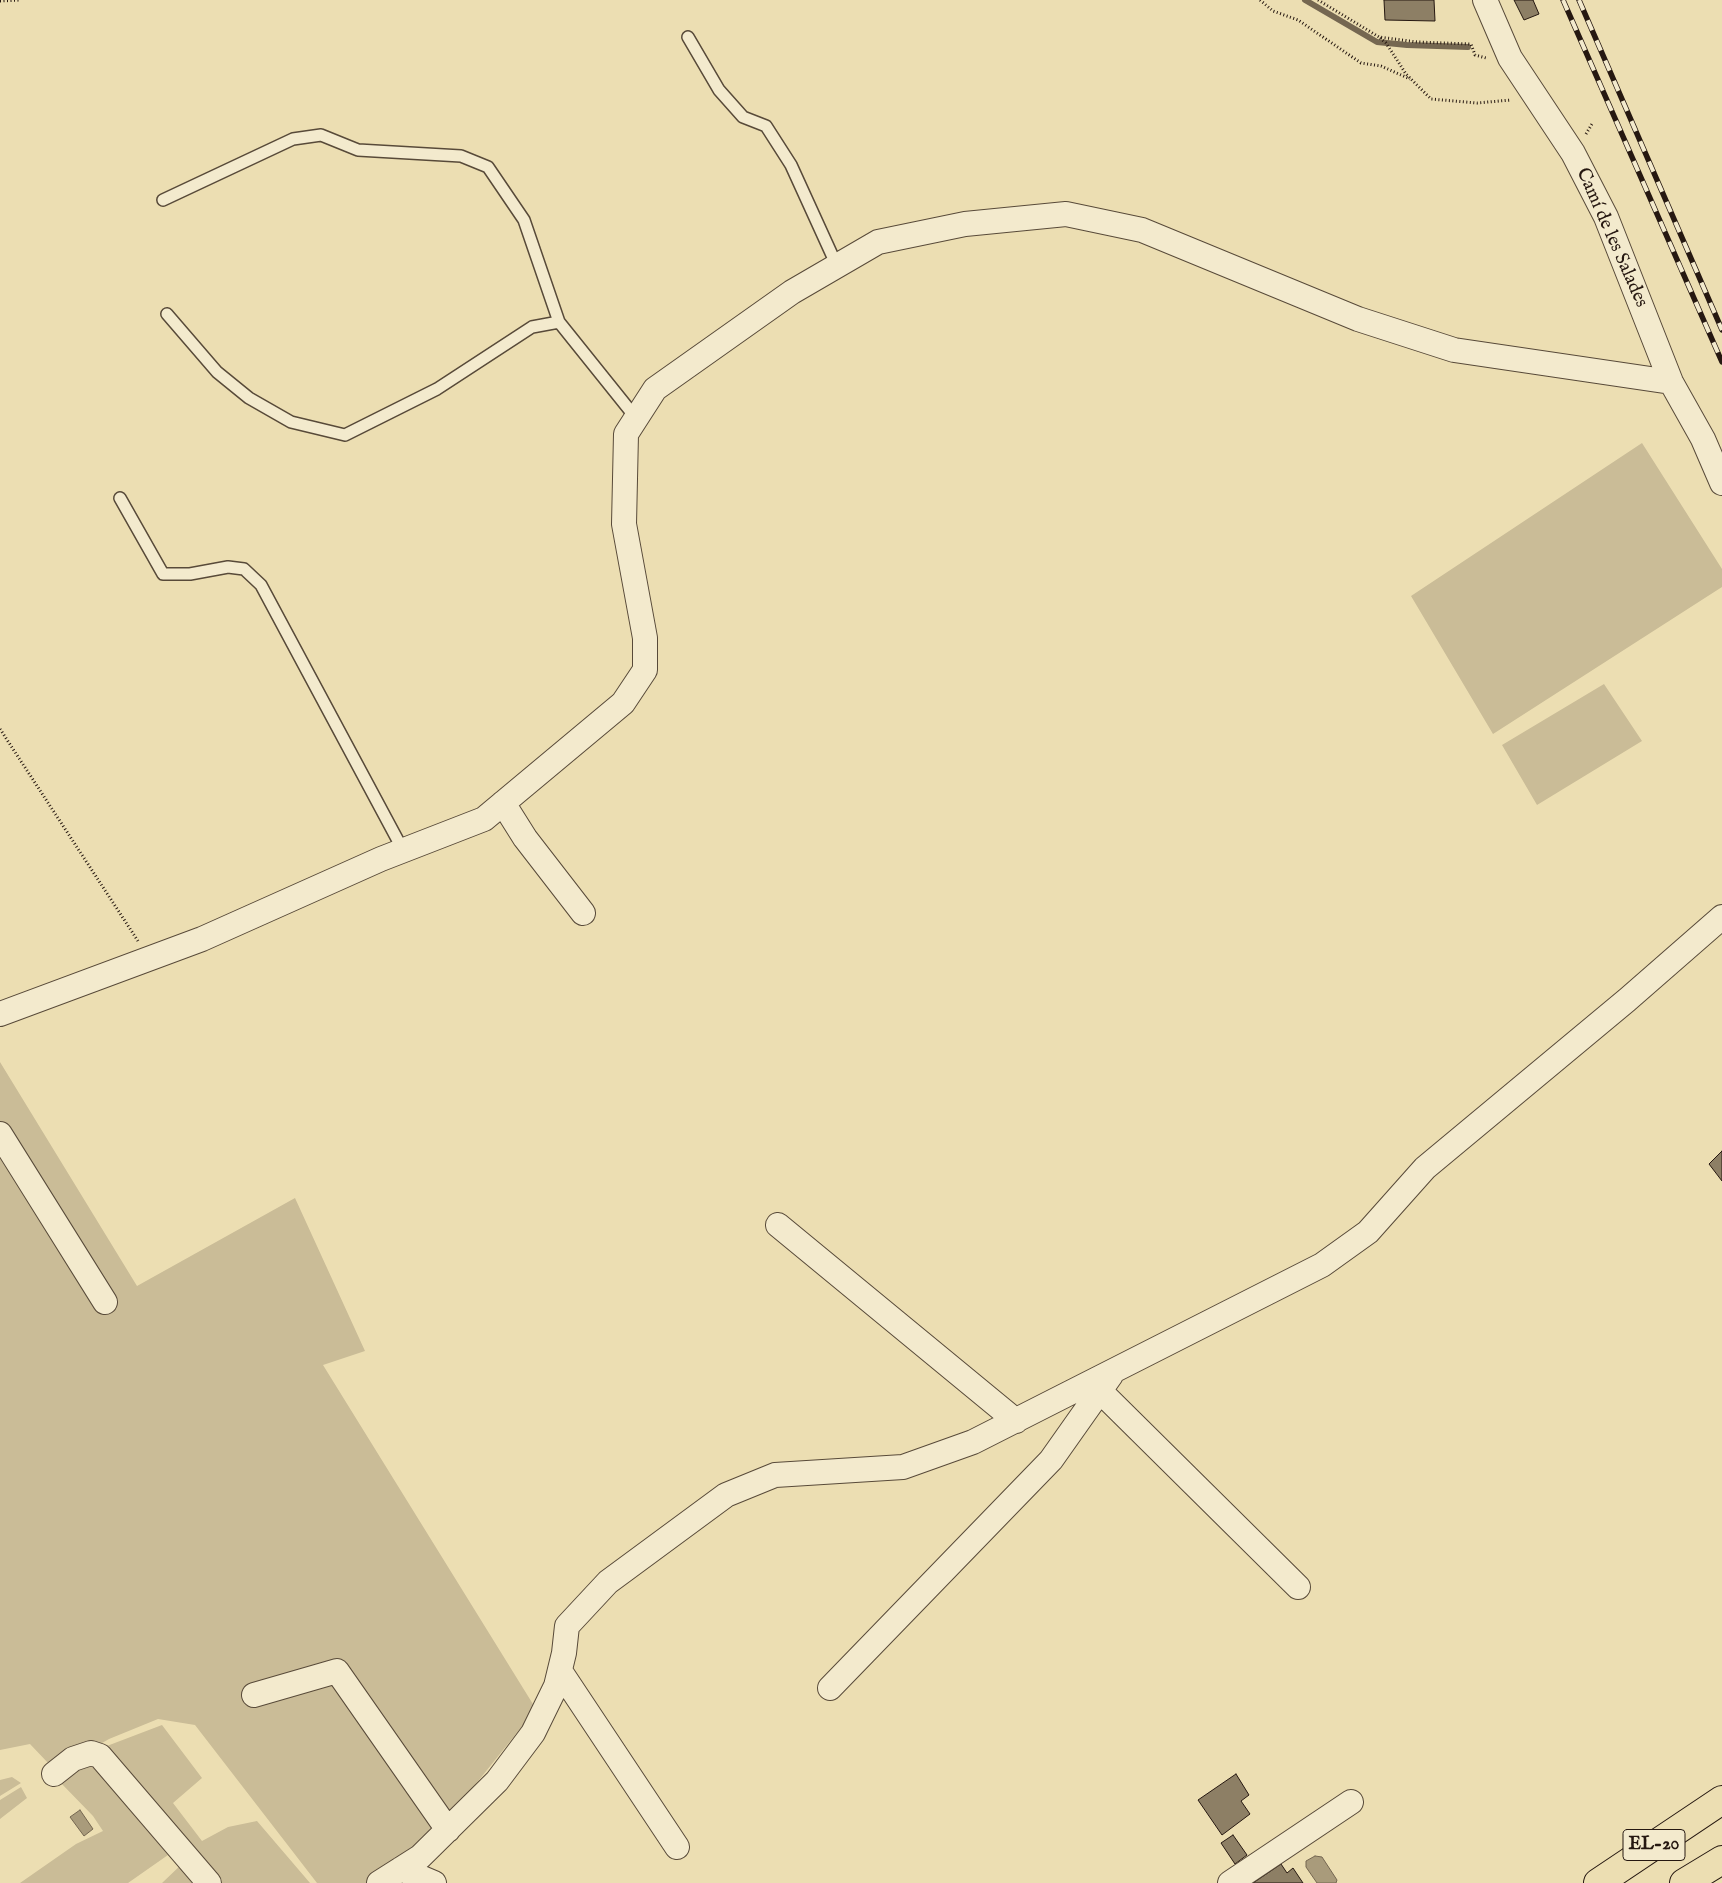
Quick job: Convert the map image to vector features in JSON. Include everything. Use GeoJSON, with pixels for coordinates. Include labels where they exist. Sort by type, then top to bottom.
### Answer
{"type":"FeatureCollection","features":[{"type":"Feature","properties":{"kind":"highway","name":"EL-20"},"geometry":{"type":"LineString","coordinates":[[1598,1883],[1722,1800]]}},
{"type":"Feature","properties":{"kind":"highway","name":"EL-20"},"geometry":{"type":"LineString","coordinates":[[1684,1883],[1722,1860]]}},
{"type":"Feature","properties":{"kind":"street","name":"Camí de les Salades"},"geometry":{"type":"LineString","coordinates":[[1485,0],[1516,67],[1573,153],[1606,217],[1671,382],[1703,439],[1722,483]]}},
{"type":"Feature","properties":{"kind":"street"},"geometry":{"type":"LineString","coordinates":[[0,1014],[202,939],[403,850],[484,819],[623,703],[645,670],[645,638],[624,524],[626,434],[655,389],[792,292],[878,242],[965,224],[1066,214],[1142,230],[1358,319],[1454,350],[1671,382]]}},
{"type":"Feature","properties":{"kind":"street"},"geometry":{"type":"LineString","coordinates":[[504,803],[525,838],[584,913]]}},
{"type":"Feature","properties":{"kind":"street"},"geometry":{"type":"LineString","coordinates":[[379,1883],[420,1857],[448,1830],[497,1782],[533,1733],[556,1686],[564,1653],[567,1626],[608,1582],[726,1496],[775,1476],[903,1467],[973,1442],[1322,1265],[1368,1232],[1425,1168],[1627,1000],[1722,917]]}},
{"type":"Feature","properties":{"kind":"street"},"geometry":{"type":"LineString","coordinates":[[0,1134],[105,1302]]}},
{"type":"Feature","properties":{"kind":"street"},"geometry":{"type":"LineString","coordinates":[[778,1225],[1016,1421]]}},
{"type":"Feature","properties":{"kind":"street"},"geometry":{"type":"LineString","coordinates":[[830,1688],[1051,1460],[1113,1372]]}},
{"type":"Feature","properties":{"kind":"street"},"geometry":{"type":"LineString","coordinates":[[1100,1391],[1298,1587]]}},
{"type":"Feature","properties":{"kind":"street"},"geometry":{"type":"LineString","coordinates":[[254,1696],[337,1671],[448,1830]]}},
{"type":"Feature","properties":{"kind":"street"},"geometry":{"type":"LineString","coordinates":[[560,1671],[676,1846]]}},
{"type":"Feature","properties":{"kind":"street"},"geometry":{"type":"LineString","coordinates":[[54,1774],[72,1759],[90,1753],[100,1756],[176,1856],[208,1883]]}},
{"type":"Feature","properties":{"kind":"street"},"geometry":{"type":"LineString","coordinates":[[1230,1883],[1351,1802]]}},
{"type":"Feature","properties":{"kind":"street"},"geometry":{"type":"LineString","coordinates":[[401,1869],[434,1883]]}},
{"type":"Feature","properties":{"kind":"lane"},"geometry":{"type":"LineString","coordinates":[[688,37],[719,90],[743,117],[766,126],[791,165],[837,266]]}},
{"type":"Feature","properties":{"kind":"lane"},"geometry":{"type":"LineString","coordinates":[[163,200],[293,139],[321,135],[358,150],[461,156],[488,167],[524,220],[559,322],[636,418]]}},
{"type":"Feature","properties":{"kind":"lane"},"geometry":{"type":"LineString","coordinates":[[167,314],[217,372],[249,398],[291,422],[344,435],[437,389],[532,327],[559,322]]}},
{"type":"Feature","properties":{"kind":"lane"},"geometry":{"type":"LineString","coordinates":[[120,498],[164,574],[190,574],[228,567],[244,569],[261,585],[403,850]]}},
{"type":"Feature","properties":{"kind":"path"},"geometry":{"type":"LineString","coordinates":[[0,1],[21,0]]}},
{"type":"Feature","properties":{"kind":"path"},"geometry":{"type":"LineString","coordinates":[[1260,0],[1273,12],[1298,20],[1361,62],[1381,66],[1412,80]]}},
{"type":"Feature","properties":{"kind":"path"},"geometry":{"type":"LineString","coordinates":[[1318,0],[1386,43],[1412,80],[1431,99],[1477,104],[1504,100],[1538,100]]}},
{"type":"Feature","properties":{"kind":"path"},"geometry":{"type":"LineString","coordinates":[[1379,38],[1417,42],[1471,44],[1476,55],[1516,67]]}},
{"type":"Feature","properties":{"kind":"path"},"geometry":{"type":"LineString","coordinates":[[0,729],[149,958]]}},
{"type":"Feature","properties":{"kind":"shaded area"},"geometry":{"type":"Polygon","coordinates":[[[1642,443],[1722,569],[1722,587],[1493,734],[1411,596],[1642,443]]]}},
{"type":"Feature","properties":{"kind":"shaded area"},"geometry":{"type":"Polygon","coordinates":[[[1604,684],[1642,741],[1537,805],[1502,745],[1604,684]]]}},
{"type":"Feature","properties":{"kind":"shaded area"},"geometry":{"type":"Polygon","coordinates":[[[0,1062],[137,1286],[295,1198],[365,1351],[323,1365],[536,1709],[446,1821],[370,1883],[317,1883],[195,1725],[158,1719],[109,1739],[95,1747],[49,1764],[30,1744],[0,1750],[0,1062]]]}},
{"type":"Feature","properties":{"kind":"shaded area"},"geometry":{"type":"Polygon","coordinates":[[[162,1725],[202,1778],[173,1803],[202,1841],[228,1827],[257,1821],[310,1883],[210,1883],[99,1749],[162,1725]]]}},
{"type":"Feature","properties":{"kind":"shaded area"},"geometry":{"type":"Polygon","coordinates":[[[80,1764],[94,1765],[168,1855],[128,1883],[20,1883],[76,1844],[103,1831],[93,1816],[59,1781],[80,1764]]]}},
{"type":"Feature","properties":{"kind":"shaded area"},"geometry":{"type":"Polygon","coordinates":[[[12,1777],[21,1783],[0,1796],[0,1780],[12,1777]]]}},
{"type":"Feature","properties":{"kind":"shaded area"},"geometry":{"type":"Polygon","coordinates":[[[21,1787],[27,1798],[0,1819],[0,1800],[21,1787]]]}},
{"type":"Feature","properties":{"kind":"shaded area"},"geometry":{"type":"Polygon","coordinates":[[[80,1810],[93,1829],[84,1836],[70,1817],[80,1810]]]}},
{"type":"Feature","properties":{"kind":"shaded area"},"geometry":{"type":"Polygon","coordinates":[[[1315,1856],[1322,1857],[1337,1880],[1336,1883],[1317,1883],[1306,1867],[1306,1861],[1315,1856]]]}},
{"type":"Feature","properties":{"kind":"shaded area"},"geometry":{"type":"Polygon","coordinates":[[[184,1862],[197,1883],[162,1883],[184,1862]]]}},
{"type":"Feature","properties":{"kind":"building"},"geometry":{"type":"Polygon","coordinates":[[[1384,0],[1434,0],[1435,21],[1385,20],[1384,0]]]}},
{"type":"Feature","properties":{"kind":"building"},"geometry":{"type":"Polygon","coordinates":[[[1514,0],[1533,0],[1539,14],[1524,20],[1514,0]]]}},
{"type":"Feature","properties":{"kind":"building"},"geometry":{"type":"Polygon","coordinates":[[[1722,1151],[1722,1181],[1709,1164],[1722,1151]]]}},
{"type":"Feature","properties":{"kind":"building"},"geometry":{"type":"Polygon","coordinates":[[[1236,1774],[1249,1795],[1241,1801],[1250,1814],[1222,1835],[1198,1800],[1236,1774]]]}},
{"type":"Feature","properties":{"kind":"building"},"geometry":{"type":"Polygon","coordinates":[[[1233,1835],[1247,1855],[1235,1864],[1221,1843],[1233,1835]]]}},
{"type":"Feature","properties":{"kind":"building"},"geometry":{"type":"Polygon","coordinates":[[[1281,1864],[1287,1873],[1293,1868],[1303,1883],[1253,1883],[1281,1864]]]}},
{"type":"Feature","properties":{"kind":"waterway"},"geometry":{"type":"LineString","coordinates":[[1305,0],[1377,42],[1468,47]]}},
{"type":"Feature","properties":{"kind":"railway"},"geometry":{"type":"LineString","coordinates":[[1563,0],[1722,362]]}},
{"type":"Feature","properties":{"kind":"railway"},"geometry":{"type":"LineString","coordinates":[[1579,0],[1722,330]]}}]}
